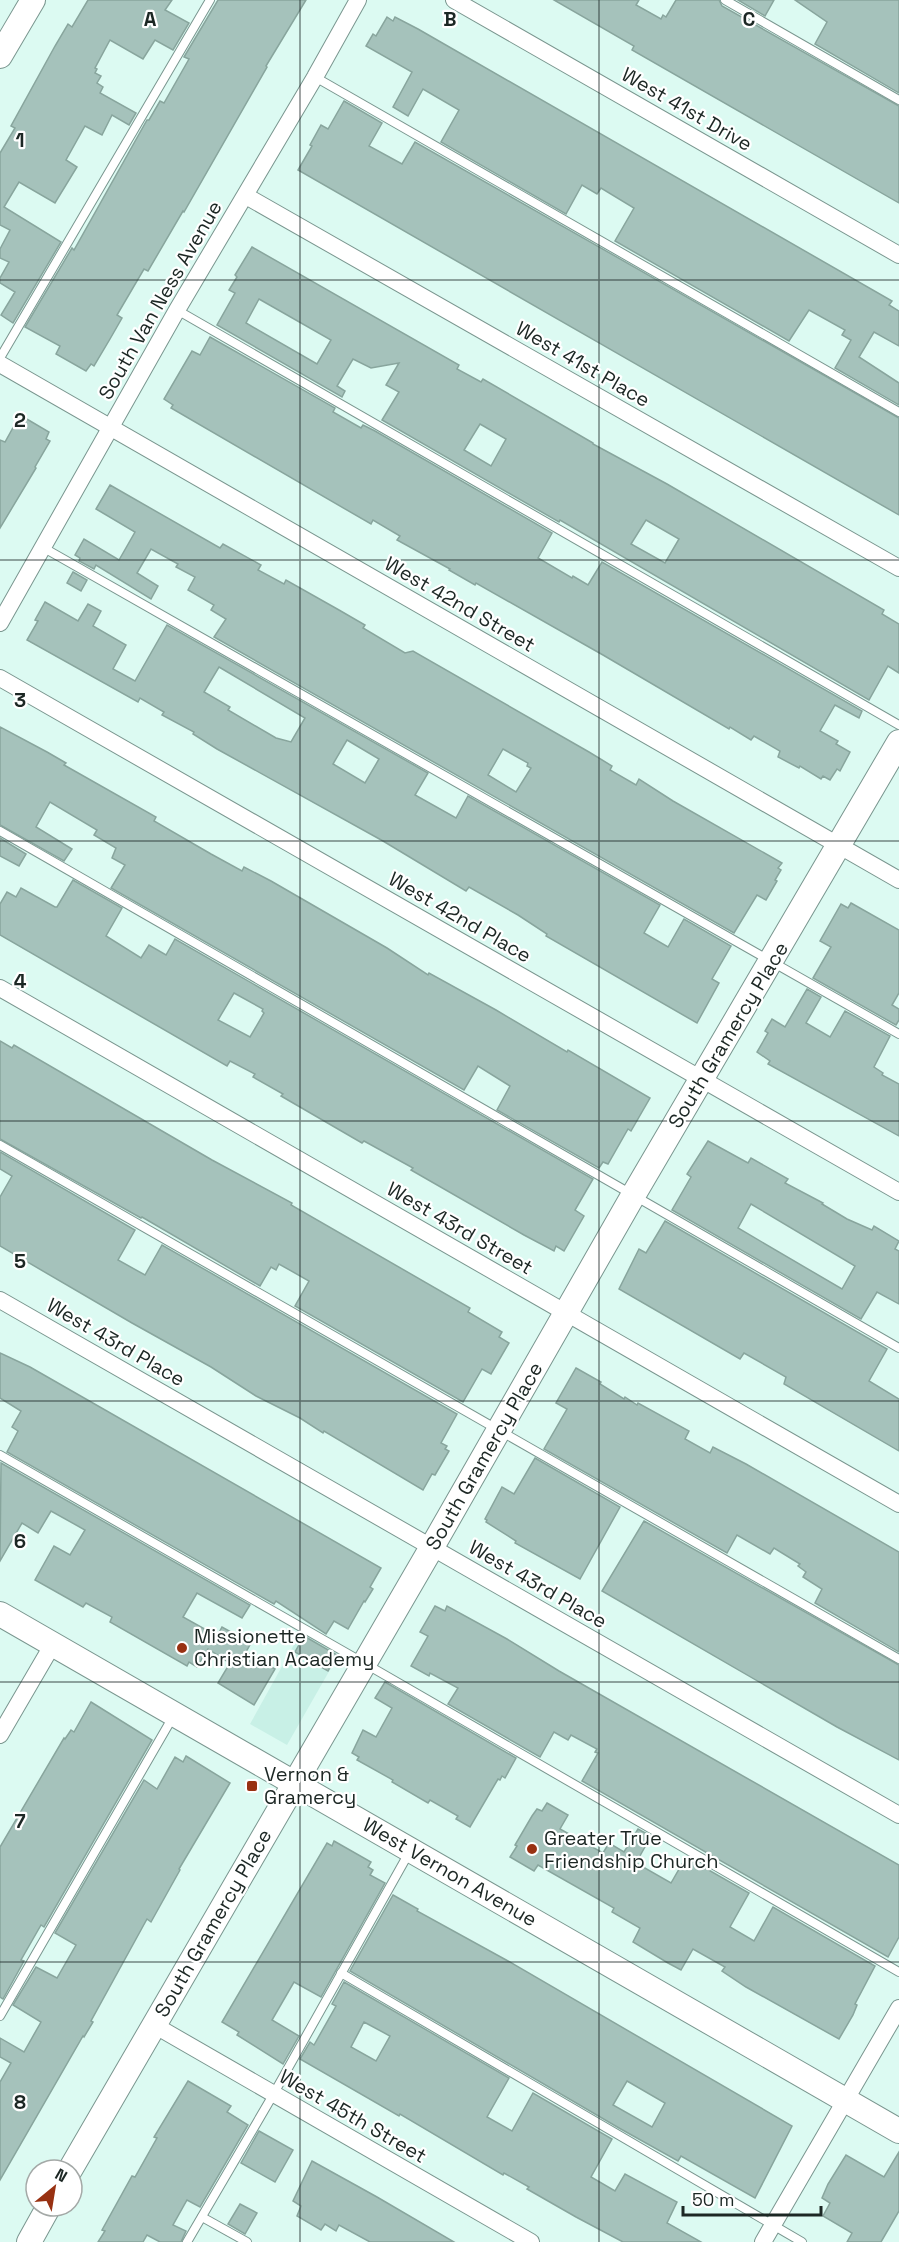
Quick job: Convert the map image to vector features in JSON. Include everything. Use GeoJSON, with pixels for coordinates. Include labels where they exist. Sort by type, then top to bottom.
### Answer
{"type":"FeatureCollection","features":[{"type":"Feature","properties":{"kind":"street"},"geometry":{"type":"LineString","coordinates":[[0,56],[33,0]]}},
{"type":"Feature","properties":{"kind":"street","name":"South Van Ness Avenue"},"geometry":{"type":"LineString","coordinates":[[0,623],[177,310],[246,196],[358,0]]}},
{"type":"Feature","properties":{"kind":"street","name":"West 41st Drive"},"geometry":{"type":"LineString","coordinates":[[454,0],[899,255]]}},
{"type":"Feature","properties":{"kind":"street","name":"West 41st Place"},"geometry":{"type":"LineString","coordinates":[[246,196],[899,568]]}},
{"type":"Feature","properties":{"kind":"street","name":"West 42nd Street"},"geometry":{"type":"LineString","coordinates":[[0,364],[899,880]]}},
{"type":"Feature","properties":{"kind":"street","name":"West 42nd Place"},"geometry":{"type":"LineString","coordinates":[[0,678],[899,1192]]}},
{"type":"Feature","properties":{"kind":"street","name":"South Gramercy Place"},"geometry":{"type":"LineString","coordinates":[[77,2158],[296,1783],[634,1194],[899,742]]}},
{"type":"Feature","properties":{"kind":"street","name":"West 43rd Street"},"geometry":{"type":"LineString","coordinates":[[0,988],[899,1504]]}},
{"type":"Feature","properties":{"kind":"street","name":"West 43rd Place"},"geometry":{"type":"LineString","coordinates":[[0,1300],[899,1815]]}},
{"type":"Feature","properties":{"kind":"street","name":"West Vernon Avenue"},"geometry":{"type":"LineString","coordinates":[[0,1614],[899,2131]]}},
{"type":"Feature","properties":{"kind":"street"},"geometry":{"type":"LineString","coordinates":[[0,1736],[53,1644]]}},
{"type":"Feature","properties":{"kind":"street"},"geometry":{"type":"LineString","coordinates":[[763,2242],[899,2008]]}},
{"type":"Feature","properties":{"kind":"street","name":"West 45th Street"},"geometry":{"type":"LineString","coordinates":[[154,2025],[531,2242]]}},
{"type":"Feature","properties":{"kind":"street"},"geometry":{"type":"LineString","coordinates":[[28,2242],[42,2218]]}},
{"type":"Feature","properties":{"kind":"lane"},"geometry":{"type":"LineString","coordinates":[[0,358],[210,0]]}},
{"type":"Feature","properties":{"kind":"lane"},"geometry":{"type":"LineString","coordinates":[[725,0],[899,100]]}},
{"type":"Feature","properties":{"kind":"lane"},"geometry":{"type":"LineString","coordinates":[[315,77],[899,412]]}},
{"type":"Feature","properties":{"kind":"lane"},"geometry":{"type":"LineString","coordinates":[[177,310],[899,725]]}},
{"type":"Feature","properties":{"kind":"lane"},"geometry":{"type":"LineString","coordinates":[[44,548],[899,1034]]}},
{"type":"Feature","properties":{"kind":"lane"},"geometry":{"type":"LineString","coordinates":[[0,831],[899,1348]]}},
{"type":"Feature","properties":{"kind":"lane"},"geometry":{"type":"LineString","coordinates":[[0,1145],[899,1659]]}},
{"type":"Feature","properties":{"kind":"lane"},"geometry":{"type":"LineString","coordinates":[[0,1455],[899,1972]]}},
{"type":"Feature","properties":{"kind":"lane"},"geometry":{"type":"LineString","coordinates":[[0,2016],[175,1714]]}},
{"type":"Feature","properties":{"kind":"lane"},"geometry":{"type":"LineString","coordinates":[[187,2242],[273,2095],[411,1849]]}},
{"type":"Feature","properties":{"kind":"lane"},"geometry":{"type":"LineString","coordinates":[[341,1974],[802,2242]]}},
{"type":"Feature","properties":{"kind":"lane"},"geometry":{"type":"LineString","coordinates":[[202,2217],[247,2242]]}},
{"type":"Feature","properties":{"kind":"shaded area"},"geometry":{"type":"Polygon","coordinates":[[[301,1632],[339,1654],[287,1745],[250,1724],[301,1632]]]}},
{"type":"Feature","properties":{"kind":"building"},"geometry":{"type":"Polygon","coordinates":[[[88,0],[172,0],[165,10],[189,23],[173,50],[155,40],[143,59],[110,40],[95,68],[97,69],[95,73],[101,76],[97,83],[103,87],[100,93],[136,113],[129,125],[112,115],[102,135],[85,126],[66,160],[77,167],[55,203],[19,182],[4,207],[61,242],[13,323],[1,315],[15,292],[0,283],[0,278],[9,262],[0,258],[0,249],[10,230],[0,225],[0,153],[15,128],[11,126],[55,46],[68,24],[72,27],[88,0]]]}},
{"type":"Feature","properties":{"kind":"building"},"geometry":{"type":"Polygon","coordinates":[[[218,0],[306,0],[184,212],[148,271],[144,269],[117,315],[122,318],[94,366],[91,364],[86,371],[56,354],[60,346],[25,327],[72,248],[74,250],[147,120],[160,101],[164,103],[189,59],[184,57],[218,0]]]}},
{"type":"Feature","properties":{"kind":"building"},"geometry":{"type":"Polygon","coordinates":[[[554,0],[639,0],[636,5],[661,19],[663,15],[666,17],[676,0],[719,0],[722,6],[899,106],[899,203],[632,50],[634,46],[554,0]]]}},
{"type":"Feature","properties":{"kind":"building"},"geometry":{"type":"Polygon","coordinates":[[[738,0],[774,0],[765,16],[738,0]]]}},
{"type":"Feature","properties":{"kind":"building"},"geometry":{"type":"Polygon","coordinates":[[[795,0],[899,0],[899,93],[815,44],[827,22],[795,0]]]}},
{"type":"Feature","properties":{"kind":"building"},"geometry":{"type":"Polygon","coordinates":[[[387,17],[393,21],[395,17],[418,29],[892,301],[889,305],[899,311],[899,346],[874,332],[859,357],[899,383],[899,405],[835,368],[851,340],[842,335],[845,330],[809,310],[789,341],[615,241],[634,208],[601,188],[597,194],[582,185],[566,214],[441,142],[459,110],[423,89],[408,116],[393,107],[412,72],[366,46],[373,34],[376,36],[387,17]]]}},
{"type":"Feature","properties":{"kind":"building"},"geometry":{"type":"Polygon","coordinates":[[[344,101],[382,123],[369,146],[402,164],[415,142],[899,418],[899,515],[298,170],[321,125],[328,129],[344,101]]]}},
{"type":"Feature","properties":{"kind":"building"},"geometry":{"type":"Polygon","coordinates":[[[252,247],[459,365],[457,369],[481,382],[483,379],[884,610],[882,614],[899,624],[899,673],[888,666],[869,700],[560,520],[559,522],[382,420],[399,392],[386,385],[399,363],[371,368],[353,359],[337,386],[345,391],[342,397],[217,325],[235,293],[229,290],[237,277],[235,275],[252,247]],[[259,299],[246,323],[317,364],[331,340],[259,299]],[[480,424],[464,450],[491,466],[506,439],[480,424]],[[646,520],[631,544],[665,563],[679,539],[646,520]]]}},
{"type":"Feature","properties":{"kind":"building"},"geometry":{"type":"Polygon","coordinates":[[[210,337],[335,408],[333,412],[361,428],[363,425],[375,431],[552,533],[538,558],[572,578],[573,576],[588,585],[602,562],[862,711],[859,718],[835,705],[820,731],[838,741],[836,744],[850,752],[840,771],[837,769],[830,780],[823,776],[821,779],[800,766],[799,768],[778,757],[780,751],[754,736],[751,740],[730,727],[729,729],[603,655],[397,540],[400,536],[373,520],[371,524],[171,408],[173,405],[164,399],[192,351],[200,355],[210,337]]]}},
{"type":"Feature","properties":{"kind":"building"},"geometry":{"type":"Polygon","coordinates":[[[20,415],[49,432],[46,439],[50,441],[0,528],[0,440],[5,442],[20,415]]]}},
{"type":"Feature","properties":{"kind":"building"},"geometry":{"type":"Polygon","coordinates":[[[110,485],[220,548],[223,544],[261,565],[258,570],[284,584],[286,580],[365,625],[363,628],[405,653],[413,651],[589,752],[612,766],[610,770],[636,785],[639,779],[782,863],[778,868],[781,870],[775,880],[777,881],[766,900],[757,895],[734,933],[214,637],[226,619],[211,610],[214,605],[188,590],[195,577],[176,567],[178,564],[151,549],[137,573],[158,586],[151,599],[96,565],[94,569],[79,561],[80,558],[75,555],[84,539],[119,560],[135,532],[96,509],[110,485]],[[503,749],[488,775],[516,792],[531,768],[527,766],[528,763],[503,749]]]}},
{"type":"Feature","properties":{"kind":"building"},"geometry":{"type":"Polygon","coordinates":[[[73,572],[87,580],[81,591],[67,583],[73,572]]]}},
{"type":"Feature","properties":{"kind":"building"},"geometry":{"type":"Polygon","coordinates":[[[45,602],[78,621],[88,604],[101,611],[93,626],[126,645],[113,669],[135,681],[167,625],[428,773],[415,795],[456,818],[468,796],[660,905],[644,933],[668,947],[684,919],[731,946],[712,979],[719,983],[697,1023],[546,936],[547,934],[518,915],[469,887],[466,891],[383,841],[217,749],[193,734],[194,732],[162,715],[164,712],[140,698],[138,702],[27,640],[38,621],[35,620],[45,602]],[[219,667],[204,692],[230,707],[228,710],[276,738],[291,742],[305,718],[219,667]],[[347,740],[333,764],[365,783],[379,759],[347,740]]]}},
{"type":"Feature","properties":{"kind":"building"},"geometry":{"type":"Polygon","coordinates":[[[0,727],[47,752],[66,763],[64,765],[156,817],[154,821],[211,854],[242,871],[244,867],[271,881],[387,948],[428,975],[429,973],[496,1010],[650,1098],[631,1131],[628,1129],[608,1164],[603,1162],[599,1168],[497,1110],[510,1086],[478,1066],[464,1090],[111,888],[125,865],[112,858],[116,848],[94,835],[97,830],[50,802],[36,827],[72,849],[64,861],[0,825],[0,727]]]}},
{"type":"Feature","properties":{"kind":"building"},"geometry":{"type":"Polygon","coordinates":[[[0,838],[26,854],[19,866],[0,856],[0,838]]]}},
{"type":"Feature","properties":{"kind":"building"},"geometry":{"type":"Polygon","coordinates":[[[73,880],[122,908],[106,936],[141,958],[149,945],[166,955],[175,939],[593,1179],[575,1210],[584,1216],[564,1251],[556,1246],[554,1251],[524,1235],[411,1170],[413,1168],[364,1141],[362,1143],[281,1096],[283,1094],[253,1077],[255,1074],[230,1061],[227,1066],[0,935],[0,904],[7,892],[16,897],[21,888],[57,907],[73,880]],[[234,993],[218,1020],[250,1037],[264,1013],[263,1009],[234,993]]]}},
{"type":"Feature","properties":{"kind":"building"},"geometry":{"type":"Polygon","coordinates":[[[851,903],[899,930],[899,993],[892,1005],[899,1009],[899,1020],[896,1025],[813,978],[831,947],[820,941],[841,904],[848,908],[851,903]]]}},
{"type":"Feature","properties":{"kind":"building"},"geometry":{"type":"Polygon","coordinates":[[[807,989],[821,997],[806,1023],[830,1037],[845,1011],[890,1036],[874,1067],[883,1073],[882,1075],[899,1084],[899,1136],[768,1064],[770,1061],[757,1052],[768,1033],[765,1031],[772,1019],[785,1027],[807,989]]]}},
{"type":"Feature","properties":{"kind":"building"},"geometry":{"type":"Polygon","coordinates":[[[0,1041],[12,1048],[14,1045],[212,1160],[292,1203],[291,1205],[470,1308],[468,1312],[502,1332],[499,1337],[509,1343],[491,1374],[482,1369],[463,1402],[295,1306],[309,1281],[279,1264],[276,1270],[271,1267],[260,1286],[142,1217],[0,1139],[0,1041]]]}},
{"type":"Feature","properties":{"kind":"building"},"geometry":{"type":"Polygon","coordinates":[[[708,1141],[748,1163],[751,1158],[788,1179],[785,1183],[847,1219],[872,1230],[874,1226],[899,1241],[895,1249],[899,1251],[899,1304],[877,1292],[861,1319],[672,1210],[691,1177],[687,1174],[708,1141]],[[751,1204],[738,1228],[842,1289],[855,1266],[751,1204]]]}},
{"type":"Feature","properties":{"kind":"building"},"geometry":{"type":"Polygon","coordinates":[[[0,1152],[135,1230],[118,1260],[145,1275],[162,1245],[457,1414],[441,1443],[447,1446],[445,1449],[449,1451],[435,1475],[432,1474],[423,1490],[324,1431],[323,1433],[300,1418],[256,1396],[211,1367],[0,1246],[0,1197],[12,1176],[0,1169],[0,1152]]]}},
{"type":"Feature","properties":{"kind":"building"},"geometry":{"type":"Polygon","coordinates":[[[665,1221],[887,1349],[869,1381],[899,1399],[899,1451],[784,1384],[786,1377],[744,1353],[740,1359],[619,1289],[639,1249],[646,1253],[665,1221]]]}},
{"type":"Feature","properties":{"kind":"building"},"geometry":{"type":"Polygon","coordinates":[[[0,1353],[30,1367],[381,1568],[370,1587],[373,1589],[348,1629],[334,1621],[326,1634],[276,1601],[274,1604],[7,1452],[18,1431],[12,1427],[21,1411],[0,1398],[0,1353]]]}},
{"type":"Feature","properties":{"kind":"building"},"geometry":{"type":"Polygon","coordinates":[[[576,1368],[601,1382],[600,1384],[624,1399],[625,1397],[637,1405],[638,1403],[689,1431],[685,1439],[710,1453],[713,1447],[746,1464],[899,1552],[899,1652],[815,1603],[822,1589],[803,1577],[806,1572],[798,1566],[800,1564],[774,1548],[770,1554],[737,1535],[727,1553],[544,1449],[567,1409],[556,1403],[576,1368]]]}},
{"type":"Feature","properties":{"kind":"building"},"geometry":{"type":"Polygon","coordinates":[[[535,1458],[620,1507],[580,1579],[515,1543],[516,1541],[486,1522],[485,1519],[502,1487],[514,1494],[535,1458]]]}},
{"type":"Feature","properties":{"kind":"building"},"geometry":{"type":"Polygon","coordinates":[[[1,1463],[250,1605],[242,1618],[197,1593],[183,1617],[217,1636],[222,1627],[251,1643],[246,1652],[275,1669],[254,1705],[218,1683],[230,1663],[208,1649],[197,1667],[189,1662],[187,1666],[110,1622],[112,1617],[86,1603],[83,1607],[35,1580],[54,1546],[70,1555],[85,1530],[51,1511],[38,1533],[22,1523],[0,1561],[1,1463]]]}},
{"type":"Feature","properties":{"kind":"building"},"geometry":{"type":"Polygon","coordinates":[[[644,1521],[899,1665],[899,1760],[837,1727],[602,1591],[644,1521]]]}},
{"type":"Feature","properties":{"kind":"building"},"geometry":{"type":"Polygon","coordinates":[[[435,1606],[445,1611],[447,1606],[507,1639],[899,1865],[899,1937],[888,1957],[582,1781],[598,1753],[595,1752],[597,1749],[571,1735],[568,1740],[554,1732],[540,1757],[448,1704],[458,1688],[411,1666],[428,1636],[420,1632],[435,1606]]]}},
{"type":"Feature","properties":{"kind":"building"},"geometry":{"type":"Polygon","coordinates":[[[304,1636],[337,1655],[328,1671],[295,1652],[304,1636]]]}},
{"type":"Feature","properties":{"kind":"building"},"geometry":{"type":"Polygon","coordinates":[[[385,1682],[516,1758],[505,1778],[502,1776],[500,1780],[498,1779],[470,1827],[456,1819],[458,1816],[430,1800],[428,1803],[392,1782],[393,1780],[357,1760],[359,1757],[352,1753],[363,1730],[376,1737],[392,1708],[375,1698],[385,1682]]]}},
{"type":"Feature","properties":{"kind":"building"},"geometry":{"type":"Polygon","coordinates":[[[91,1702],[152,1740],[44,1927],[41,1925],[21,1960],[24,1961],[3,1999],[0,1997],[0,1847],[64,1738],[71,1730],[74,1732],[91,1702]]]}},
{"type":"Feature","properties":{"kind":"building"},"geometry":{"type":"Polygon","coordinates":[[[186,1756],[230,1783],[179,1869],[151,1922],[147,1919],[91,2021],[93,2022],[0,2180],[0,2082],[11,2063],[0,2057],[0,2038],[24,2052],[41,2022],[13,2005],[36,1967],[57,1978],[76,1945],[55,1933],[144,1780],[157,1789],[175,1757],[183,1762],[186,1756]]]}},
{"type":"Feature","properties":{"kind":"building"},"geometry":{"type":"Polygon","coordinates":[[[547,1803],[568,1815],[560,1829],[603,1853],[609,1843],[624,1852],[638,1829],[651,1836],[636,1863],[671,1883],[686,1857],[749,1893],[730,1927],[754,1941],[773,1907],[875,1966],[855,2004],[857,2005],[853,2015],[839,2039],[746,1987],[722,1971],[725,1967],[693,1949],[681,1970],[668,1963],[633,1942],[640,1928],[612,1912],[614,1908],[538,1865],[534,1871],[510,1857],[532,1816],[537,1809],[542,1811],[547,1803]]]}},
{"type":"Feature","properties":{"kind":"building"},"geometry":{"type":"Polygon","coordinates":[[[334,1841],[371,1862],[368,1867],[373,1870],[370,1875],[385,1883],[321,1997],[294,1982],[272,2020],[299,2036],[283,2064],[237,2035],[239,2032],[222,2022],[327,1843],[332,1846],[334,1841]]]}},
{"type":"Feature","properties":{"kind":"building"},"geometry":{"type":"Polygon","coordinates":[[[393,1895],[418,1909],[417,1911],[508,1961],[792,2126],[755,2198],[681,2156],[678,2161],[619,2128],[350,1971],[393,1895]],[[627,2081],[613,2105],[652,2127],[665,2103],[627,2081]]]}},
{"type":"Feature","properties":{"kind":"building"},"geometry":{"type":"Polygon","coordinates":[[[344,1982],[509,2078],[487,2117],[512,2131],[533,2093],[612,2139],[591,2177],[615,2191],[625,2174],[677,2202],[667,2223],[701,2242],[623,2242],[300,2059],[310,2042],[314,2045],[336,2006],[332,2004],[344,1982]],[[364,2022],[351,2047],[376,2061],[390,2036],[364,2022]]]}},
{"type":"Feature","properties":{"kind":"building"},"geometry":{"type":"Polygon","coordinates":[[[188,2081],[231,2106],[227,2112],[248,2125],[200,2207],[187,2200],[173,2225],[186,2231],[181,2242],[160,2242],[147,2235],[143,2242],[98,2242],[105,2231],[102,2230],[132,2176],[135,2177],[157,2138],[154,2137],[188,2081]]]}},
{"type":"Feature","properties":{"kind":"building"},"geometry":{"type":"Polygon","coordinates":[[[259,2131],[293,2150],[275,2182],[241,2163],[259,2131]]]}},
{"type":"Feature","properties":{"kind":"building"},"geometry":{"type":"Polygon","coordinates":[[[899,2152],[899,2211],[881,2242],[847,2242],[852,2233],[823,2216],[830,2203],[822,2198],[828,2184],[846,2155],[884,2177],[899,2152]]]}},
{"type":"Feature","properties":{"kind":"building"},"geometry":{"type":"Polygon","coordinates":[[[312,2161],[454,2242],[370,2242],[339,2225],[336,2231],[325,2224],[321,2230],[297,2216],[301,2206],[293,2201],[312,2161]]]}},
{"type":"Feature","properties":{"kind":"building"},"geometry":{"type":"Polygon","coordinates":[[[240,2204],[257,2213],[245,2234],[228,2224],[240,2204]]]}},
{"type":"Feature","properties":{"kind":"place","name":"Missionette Christian Academy"},"geometry":{"type":"Point","coordinates":[182,1648]}},
{"type":"Feature","properties":{"kind":"place","name":"Vernon & Gramercy"},"geometry":{"type":"Point","coordinates":[252,1786]}},
{"type":"Feature","properties":{"kind":"place","name":"Greater True Friendship Church"},"geometry":{"type":"Point","coordinates":[532,1849]}}]}
